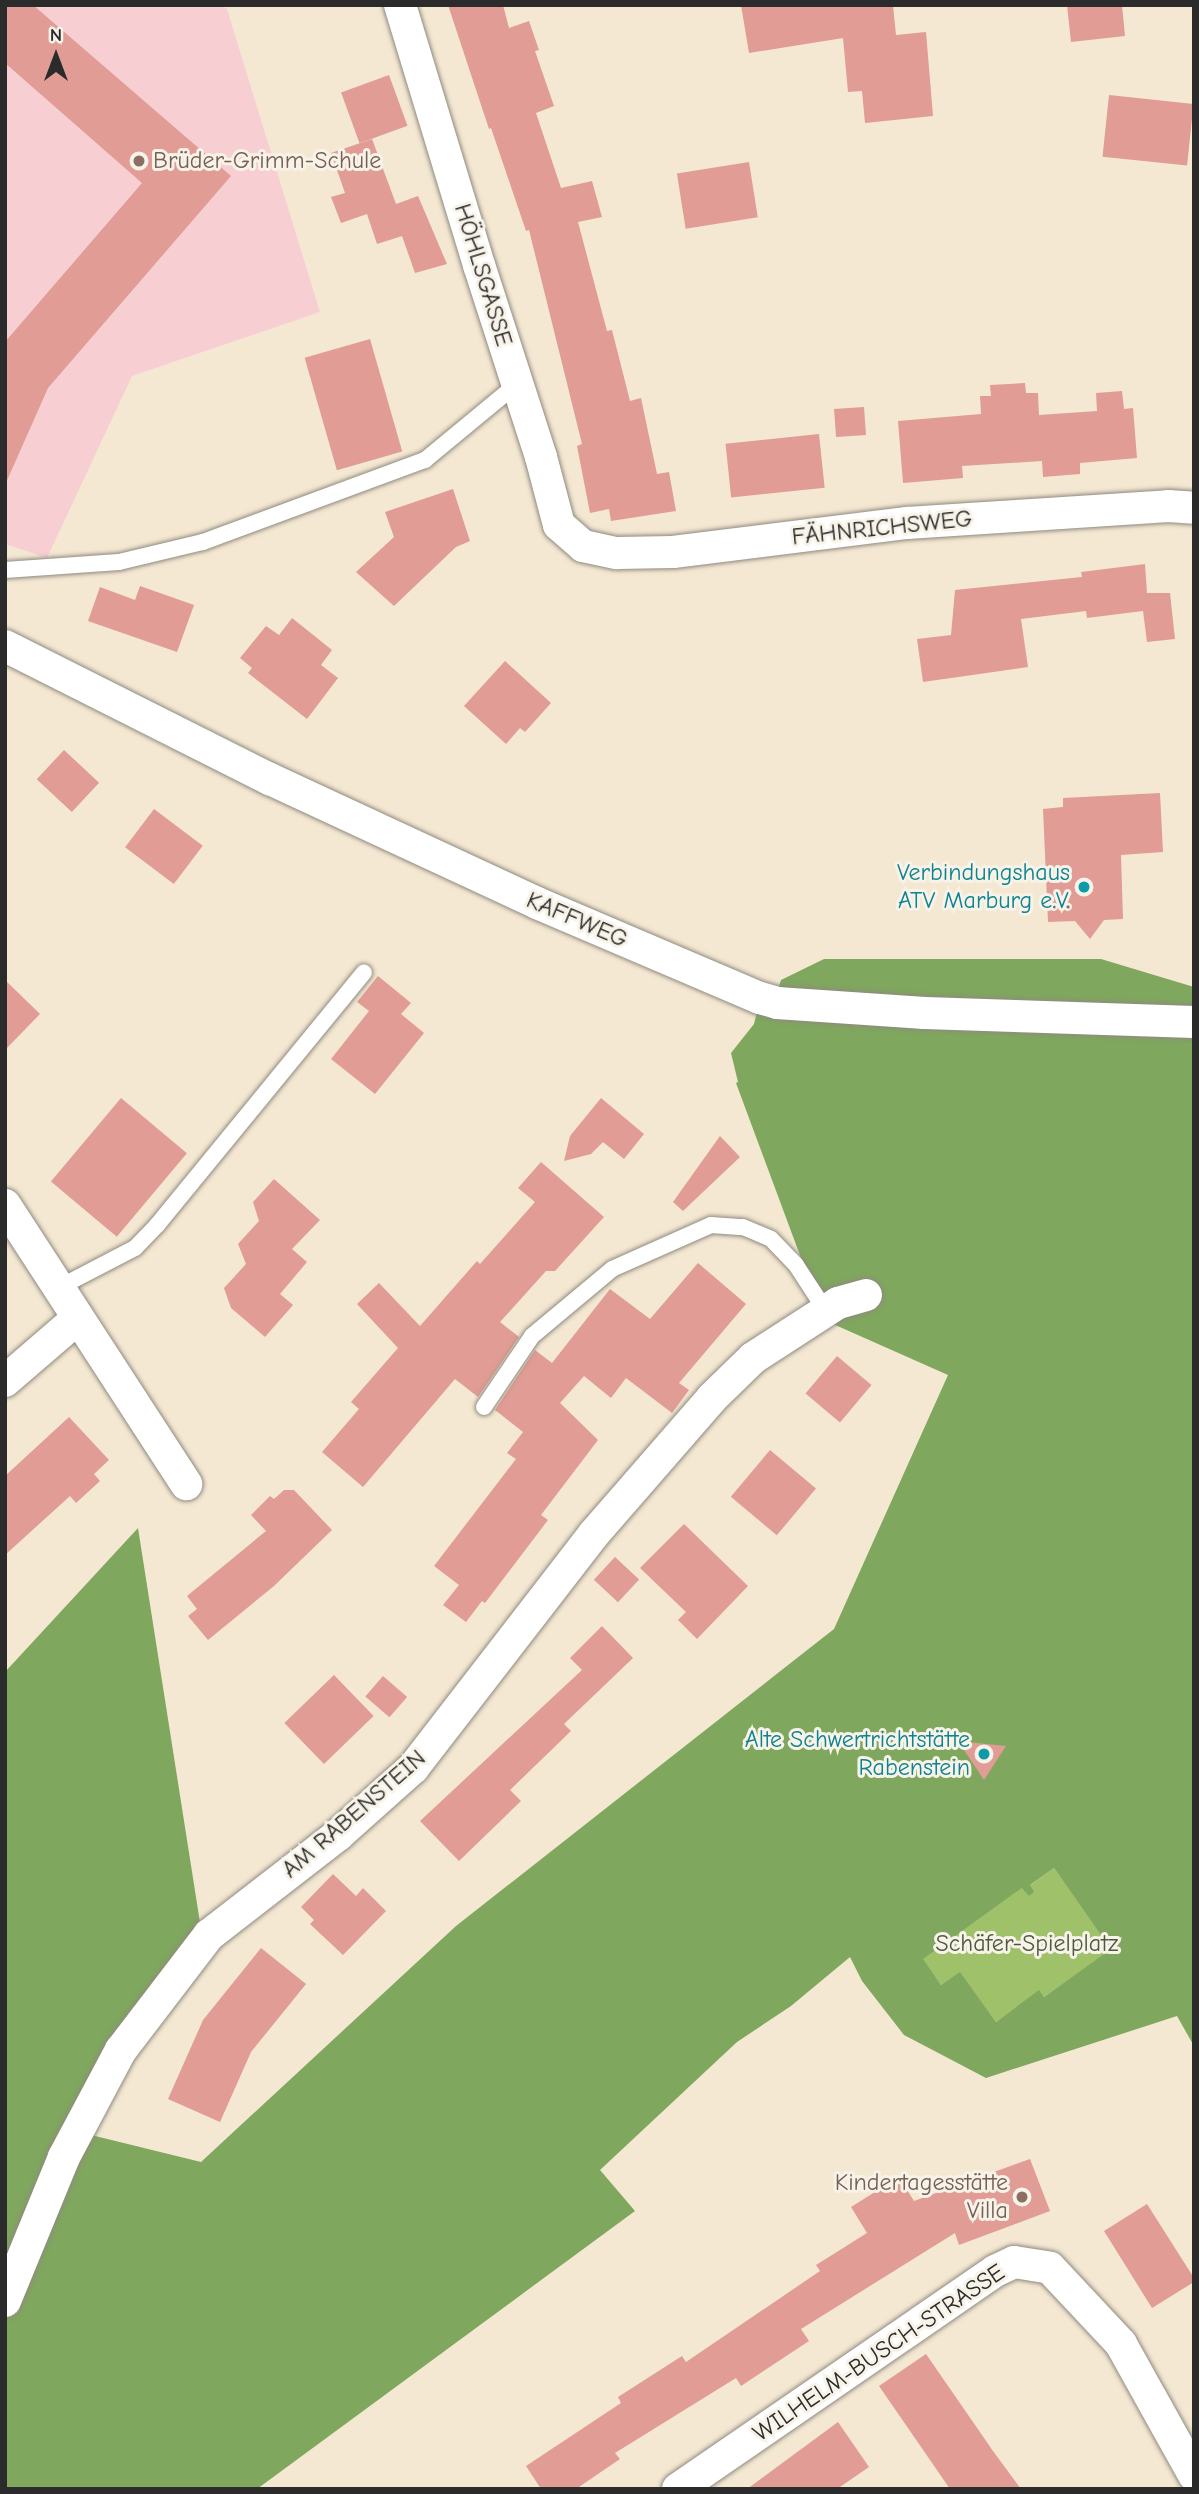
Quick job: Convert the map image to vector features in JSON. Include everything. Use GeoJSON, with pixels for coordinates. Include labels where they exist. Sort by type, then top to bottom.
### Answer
{"type":"FeatureCollection","features":[{"type":"Feature","properties":{"kind":"street","name":"HÖHLSGASSE"},"geometry":{"type":"LineString","coordinates":[[400,5],[559,525],[574,540]]}},
{"type":"Feature","properties":{"kind":"street","name":"FÄHNRICHSWEG"},"geometry":{"type":"LineString","coordinates":[[574,540],[583,546],[617,553],[673,552],[907,523],[1168,506],[1194,508]]}},
{"type":"Feature","properties":{"kind":"street","name":"KAFFWEG"},"geometry":{"type":"LineString","coordinates":[[5,646],[294,790],[537,903],[760,998],[777,1003],[925,1013],[1194,1022]]}},
{"type":"Feature","properties":{"kind":"street"},"geometry":{"type":"LineString","coordinates":[[5,1205],[186,1484]]}},
{"type":"Feature","properties":{"kind":"street","name":"AM RABENSTEIN"},"geometry":{"type":"LineString","coordinates":[[5,2301],[64,2157],[121,2050],[209,1935],[338,1835],[413,1768],[593,1535],[712,1398],[753,1358],[838,1303],[866,1295]]}},
{"type":"Feature","properties":{"kind":"street"},"geometry":{"type":"LineString","coordinates":[[5,1381],[78,1318]]}},
{"type":"Feature","properties":{"kind":"street","name":"WILHELM-BUSCH-STRASSE"},"geometry":{"type":"LineString","coordinates":[[678,2489],[995,2271],[1014,2262],[1050,2268],[1121,2344],[1194,2475]]}},
{"type":"Feature","properties":{"kind":"lane"},"geometry":{"type":"LineString","coordinates":[[5,570],[119,562],[203,542],[425,460],[517,384]]}},
{"type":"Feature","properties":{"kind":"lane"},"geometry":{"type":"LineString","coordinates":[[58,1289],[135,1248],[158,1224],[364,972]]}},
{"type":"Feature","properties":{"kind":"lane"},"geometry":{"type":"LineString","coordinates":[[484,1407],[532,1336],[612,1269],[710,1225],[743,1227],[771,1239],[796,1265],[826,1311]]}},
{"type":"Feature","properties":{"kind":"shaded area","name":"Brüder-Grimm-Schule"},"geometry":{"type":"Polygon","coordinates":[[[5,5],[220,5],[227,9],[320,312],[132,376],[47,558],[5,544],[5,5]]]}},
{"type":"Feature","properties":{"kind":"green space"},"geometry":{"type":"Polygon","coordinates":[[[824,959],[1101,959],[1194,987],[1194,2046],[1177,2016],[986,2078],[904,2035],[862,1981],[850,1957],[791,2006],[737,2042],[600,2170],[635,2211],[257,2489],[5,2489],[5,1672],[138,1528],[201,1929],[87,2134],[201,2162],[456,1926],[834,1629],[948,1375],[824,1320],[736,1083],[738,1082],[731,1053],[754,1024],[760,999],[777,993],[781,980],[824,959]],[[1054,1868],[1030,1885],[1034,1892],[1029,1896],[1022,1888],[923,1959],[941,1985],[960,1972],[996,2022],[1039,1990],[1044,1997],[1111,1949],[1054,1868]]]}},
{"type":"Feature","properties":{"kind":"green space","name":"Schäfer-Spielplatz"},"geometry":{"type":"Polygon","coordinates":[[[1054,1868],[1112,1949],[1044,1997],[1039,1991],[996,2022],[960,1973],[941,1985],[922,1959],[1023,1887],[1029,1896],[1029,1886],[1054,1868]]]}},
{"type":"Feature","properties":{"kind":"building"},"geometry":{"type":"Polygon","coordinates":[[[5,5],[33,5],[231,176],[48,388],[5,485],[5,342],[142,183],[5,63],[5,5]]]}},
{"type":"Feature","properties":{"kind":"building"},"geometry":{"type":"Polygon","coordinates":[[[448,5],[503,5],[509,28],[529,21],[539,50],[535,51],[554,106],[536,113],[561,188],[592,181],[602,217],[578,222],[607,331],[612,330],[630,401],[641,398],[657,474],[669,472],[676,511],[611,521],[609,509],[590,513],[577,446],[582,444],[529,230],[526,231],[491,128],[489,129],[448,5]]]}},
{"type":"Feature","properties":{"kind":"building"},"geometry":{"type":"Polygon","coordinates":[[[741,5],[893,5],[896,35],[926,32],[933,116],[865,123],[862,91],[848,92],[843,38],[749,53],[741,5]]]}},
{"type":"Feature","properties":{"kind":"building"},"geometry":{"type":"Polygon","coordinates":[[[1067,5],[1122,5],[1125,36],[1071,42],[1067,5]]]}},
{"type":"Feature","properties":{"kind":"building"},"geometry":{"type":"Polygon","coordinates":[[[389,75],[407,126],[360,143],[341,92],[389,75]]]}},
{"type":"Feature","properties":{"kind":"building"},"geometry":{"type":"Polygon","coordinates":[[[1109,95],[1194,104],[1187,166],[1103,157],[1109,95]]]}},
{"type":"Feature","properties":{"kind":"building"},"geometry":{"type":"Polygon","coordinates":[[[372,139],[396,204],[418,196],[447,264],[415,273],[402,236],[377,244],[367,214],[341,223],[331,197],[345,193],[331,153],[372,139]]]}},
{"type":"Feature","properties":{"kind":"building"},"geometry":{"type":"Polygon","coordinates":[[[749,162],[758,217],[686,229],[677,173],[749,162]]]}},
{"type":"Feature","properties":{"kind":"building"},"geometry":{"type":"Polygon","coordinates":[[[370,339],[402,451],[337,470],[305,358],[370,339]]]}},
{"type":"Feature","properties":{"kind":"building"},"geometry":{"type":"Polygon","coordinates":[[[1025,383],[1026,393],[1038,393],[1039,415],[1097,411],[1096,393],[1122,391],[1124,409],[1133,408],[1137,458],[1080,463],[1080,474],[1043,477],[1042,461],[962,466],[963,478],[903,483],[898,421],[981,414],[980,396],[991,396],[990,385],[1025,383]]]}},
{"type":"Feature","properties":{"kind":"building"},"geometry":{"type":"Polygon","coordinates":[[[864,407],[866,435],[836,437],[834,409],[864,407]]]}},
{"type":"Feature","properties":{"kind":"building"},"geometry":{"type":"Polygon","coordinates":[[[819,434],[825,488],[731,498],[726,444],[819,434]]]}},
{"type":"Feature","properties":{"kind":"building"},"geometry":{"type":"Polygon","coordinates":[[[453,489],[470,541],[456,547],[394,606],[356,572],[394,537],[385,512],[453,489]]]}},
{"type":"Feature","properties":{"kind":"building"},"geometry":{"type":"Polygon","coordinates":[[[1145,564],[1147,593],[1170,593],[1175,639],[1147,642],[1143,611],[1087,618],[1086,611],[1021,619],[1028,667],[923,682],[917,639],[951,635],[955,590],[1082,577],[1081,572],[1145,564]]]}},
{"type":"Feature","properties":{"kind":"building"},"geometry":{"type":"Polygon","coordinates":[[[140,586],[194,605],[177,652],[88,621],[100,587],[135,600],[140,586]]]}},
{"type":"Feature","properties":{"kind":"building"},"geometry":{"type":"Polygon","coordinates":[[[292,618],[332,650],[321,665],[338,678],[307,719],[248,673],[252,668],[240,658],[266,626],[279,635],[292,618]]]}},
{"type":"Feature","properties":{"kind":"building"},"geometry":{"type":"Polygon","coordinates":[[[505,661],[551,703],[525,732],[520,728],[506,744],[464,706],[505,661]]]}},
{"type":"Feature","properties":{"kind":"building"},"geometry":{"type":"Polygon","coordinates":[[[64,750],[99,783],[72,812],[37,779],[64,750]]]}},
{"type":"Feature","properties":{"kind":"building","name":"Verbindungshaus ATV Marburg e.V."},"geometry":{"type":"Polygon","coordinates":[[[1160,793],[1163,852],[1121,855],[1123,919],[1104,920],[1090,939],[1075,921],[1048,922],[1043,809],[1063,807],[1063,798],[1160,793]]]}},
{"type":"Feature","properties":{"kind":"building"},"geometry":{"type":"Polygon","coordinates":[[[154,809],[203,846],[174,884],[125,847],[154,809]]]}},
{"type":"Feature","properties":{"kind":"building"},"geometry":{"type":"Polygon","coordinates":[[[378,976],[411,1003],[401,1014],[424,1033],[375,1094],[331,1059],[369,1011],[357,1002],[378,976]]]}},
{"type":"Feature","properties":{"kind":"building"},"geometry":{"type":"Polygon","coordinates":[[[5,980],[40,1014],[5,1050],[5,980]]]}},
{"type":"Feature","properties":{"kind":"building"},"geometry":{"type":"Polygon","coordinates":[[[121,1098],[187,1153],[117,1237],[51,1181],[121,1098]]]}},
{"type":"Feature","properties":{"kind":"building"},"geometry":{"type":"Polygon","coordinates":[[[601,1098],[644,1134],[624,1159],[603,1142],[591,1154],[564,1161],[570,1136],[601,1098]]]}},
{"type":"Feature","properties":{"kind":"building"},"geometry":{"type":"Polygon","coordinates":[[[720,1136],[740,1157],[683,1211],[673,1202],[720,1136]]]}},
{"type":"Feature","properties":{"kind":"building"},"geometry":{"type":"Polygon","coordinates":[[[541,1162],[604,1217],[555,1271],[546,1271],[500,1322],[519,1337],[478,1397],[455,1379],[363,1487],[322,1452],[359,1409],[351,1402],[398,1348],[357,1304],[379,1283],[420,1326],[477,1261],[480,1264],[535,1202],[518,1188],[541,1162]]]}},
{"type":"Feature","properties":{"kind":"building"},"geometry":{"type":"Polygon","coordinates":[[[274,1179],[320,1220],[292,1249],[307,1262],[280,1294],[293,1305],[265,1337],[231,1308],[224,1288],[246,1264],[238,1244],[259,1221],[253,1202],[274,1179]]]}},
{"type":"Feature","properties":{"kind":"building"},"geometry":{"type":"Polygon","coordinates":[[[698,1263],[746,1304],[679,1383],[689,1390],[672,1413],[626,1378],[611,1398],[584,1376],[560,1403],[598,1440],[541,1515],[548,1520],[485,1603],[482,1601],[466,1622],[443,1605],[459,1585],[434,1566],[516,1459],[507,1453],[523,1432],[495,1410],[535,1350],[552,1363],[610,1289],[650,1319],[698,1263]]]}},
{"type":"Feature","properties":{"kind":"building"},"geometry":{"type":"Polygon","coordinates":[[[837,1356],[871,1385],[840,1422],[806,1394],[837,1356]]]}},
{"type":"Feature","properties":{"kind":"building"},"geometry":{"type":"Polygon","coordinates":[[[69,1417],[109,1460],[94,1474],[100,1481],[76,1503],[70,1496],[5,1555],[5,1476],[69,1417]]]}},
{"type":"Feature","properties":{"kind":"building"},"geometry":{"type":"Polygon","coordinates":[[[770,1450],[816,1489],[777,1535],[731,1497],[770,1450]]]}},
{"type":"Feature","properties":{"kind":"building"},"geometry":{"type":"Polygon","coordinates":[[[284,1490],[294,1490],[332,1530],[274,1586],[208,1640],[188,1616],[197,1609],[187,1596],[266,1531],[251,1515],[270,1496],[274,1499],[284,1490]]]}},
{"type":"Feature","properties":{"kind":"building"},"geometry":{"type":"Polygon","coordinates":[[[684,1524],[748,1586],[697,1639],[678,1620],[686,1612],[640,1568],[684,1524]]]}},
{"type":"Feature","properties":{"kind":"building"},"geometry":{"type":"Polygon","coordinates":[[[615,1557],[639,1580],[618,1602],[594,1580],[615,1557]]]}},
{"type":"Feature","properties":{"kind":"building"},"geometry":{"type":"Polygon","coordinates":[[[602,1626],[633,1658],[564,1724],[571,1731],[510,1790],[521,1801],[459,1861],[420,1821],[582,1670],[570,1658],[602,1626]]]}},
{"type":"Feature","properties":{"kind":"building"},"geometry":{"type":"Polygon","coordinates":[[[334,1675],[374,1716],[324,1764],[284,1723],[334,1675]]]}},
{"type":"Feature","properties":{"kind":"building"},"geometry":{"type":"Polygon","coordinates":[[[383,1676],[407,1697],[389,1717],[365,1696],[383,1676]]]}},
{"type":"Feature","properties":{"kind":"building","name":"Alte Schwertrichtstätte Rabenstein"},"geometry":{"type":"Polygon","coordinates":[[[958,1741],[1006,1746],[984,1780],[958,1741]]]}},
{"type":"Feature","properties":{"kind":"building"},"geometry":{"type":"Polygon","coordinates":[[[333,1874],[356,1896],[363,1888],[386,1911],[343,1955],[310,1924],[314,1920],[301,1907],[333,1874]]]}},
{"type":"Feature","properties":{"kind":"building"},"geometry":{"type":"Polygon","coordinates":[[[261,1948],[306,1984],[251,2052],[220,2122],[168,2099],[203,2020],[261,1948]]]}},
{"type":"Feature","properties":{"kind":"building"},"geometry":{"type":"Polygon","coordinates":[[[1030,2159],[1050,2211],[959,2245],[955,2233],[801,2329],[809,2341],[741,2386],[736,2378],[615,2453],[620,2459],[576,2489],[541,2489],[526,2466],[621,2403],[618,2397],[682,2356],[686,2362],[820,2271],[816,2265],[867,2233],[851,2207],[899,2177],[914,2201],[1030,2159]]]}},
{"type":"Feature","properties":{"kind":"building"},"geometry":{"type":"Polygon","coordinates":[[[1147,2204],[1194,2278],[1194,2282],[1152,2308],[1104,2231],[1147,2204]]]}},
{"type":"Feature","properties":{"kind":"building"},"geometry":{"type":"Polygon","coordinates":[[[926,2354],[1021,2489],[950,2489],[879,2386],[926,2354]]]}},
{"type":"Feature","properties":{"kind":"building"},"geometry":{"type":"Polygon","coordinates":[[[838,2422],[869,2467],[837,2489],[747,2489],[838,2422]]]}},
{"type":"Feature","properties":{"kind":"place","name":"Brüder-Grimm-Schule"},"geometry":{"type":"Point","coordinates":[139,161]}},
{"type":"Feature","properties":{"kind":"place","name":"Verbindungshaus ATV Marburg e.V."},"geometry":{"type":"Point","coordinates":[1084,887]}},
{"type":"Feature","properties":{"kind":"place","name":"Alte Schwertrichtstätte Rabenstein"},"geometry":{"type":"Point","coordinates":[984,1754]}},
{"type":"Feature","properties":{"kind":"place","name":"Kindertagesstätte Villa"},"geometry":{"type":"Point","coordinates":[1022,2197]}}]}
